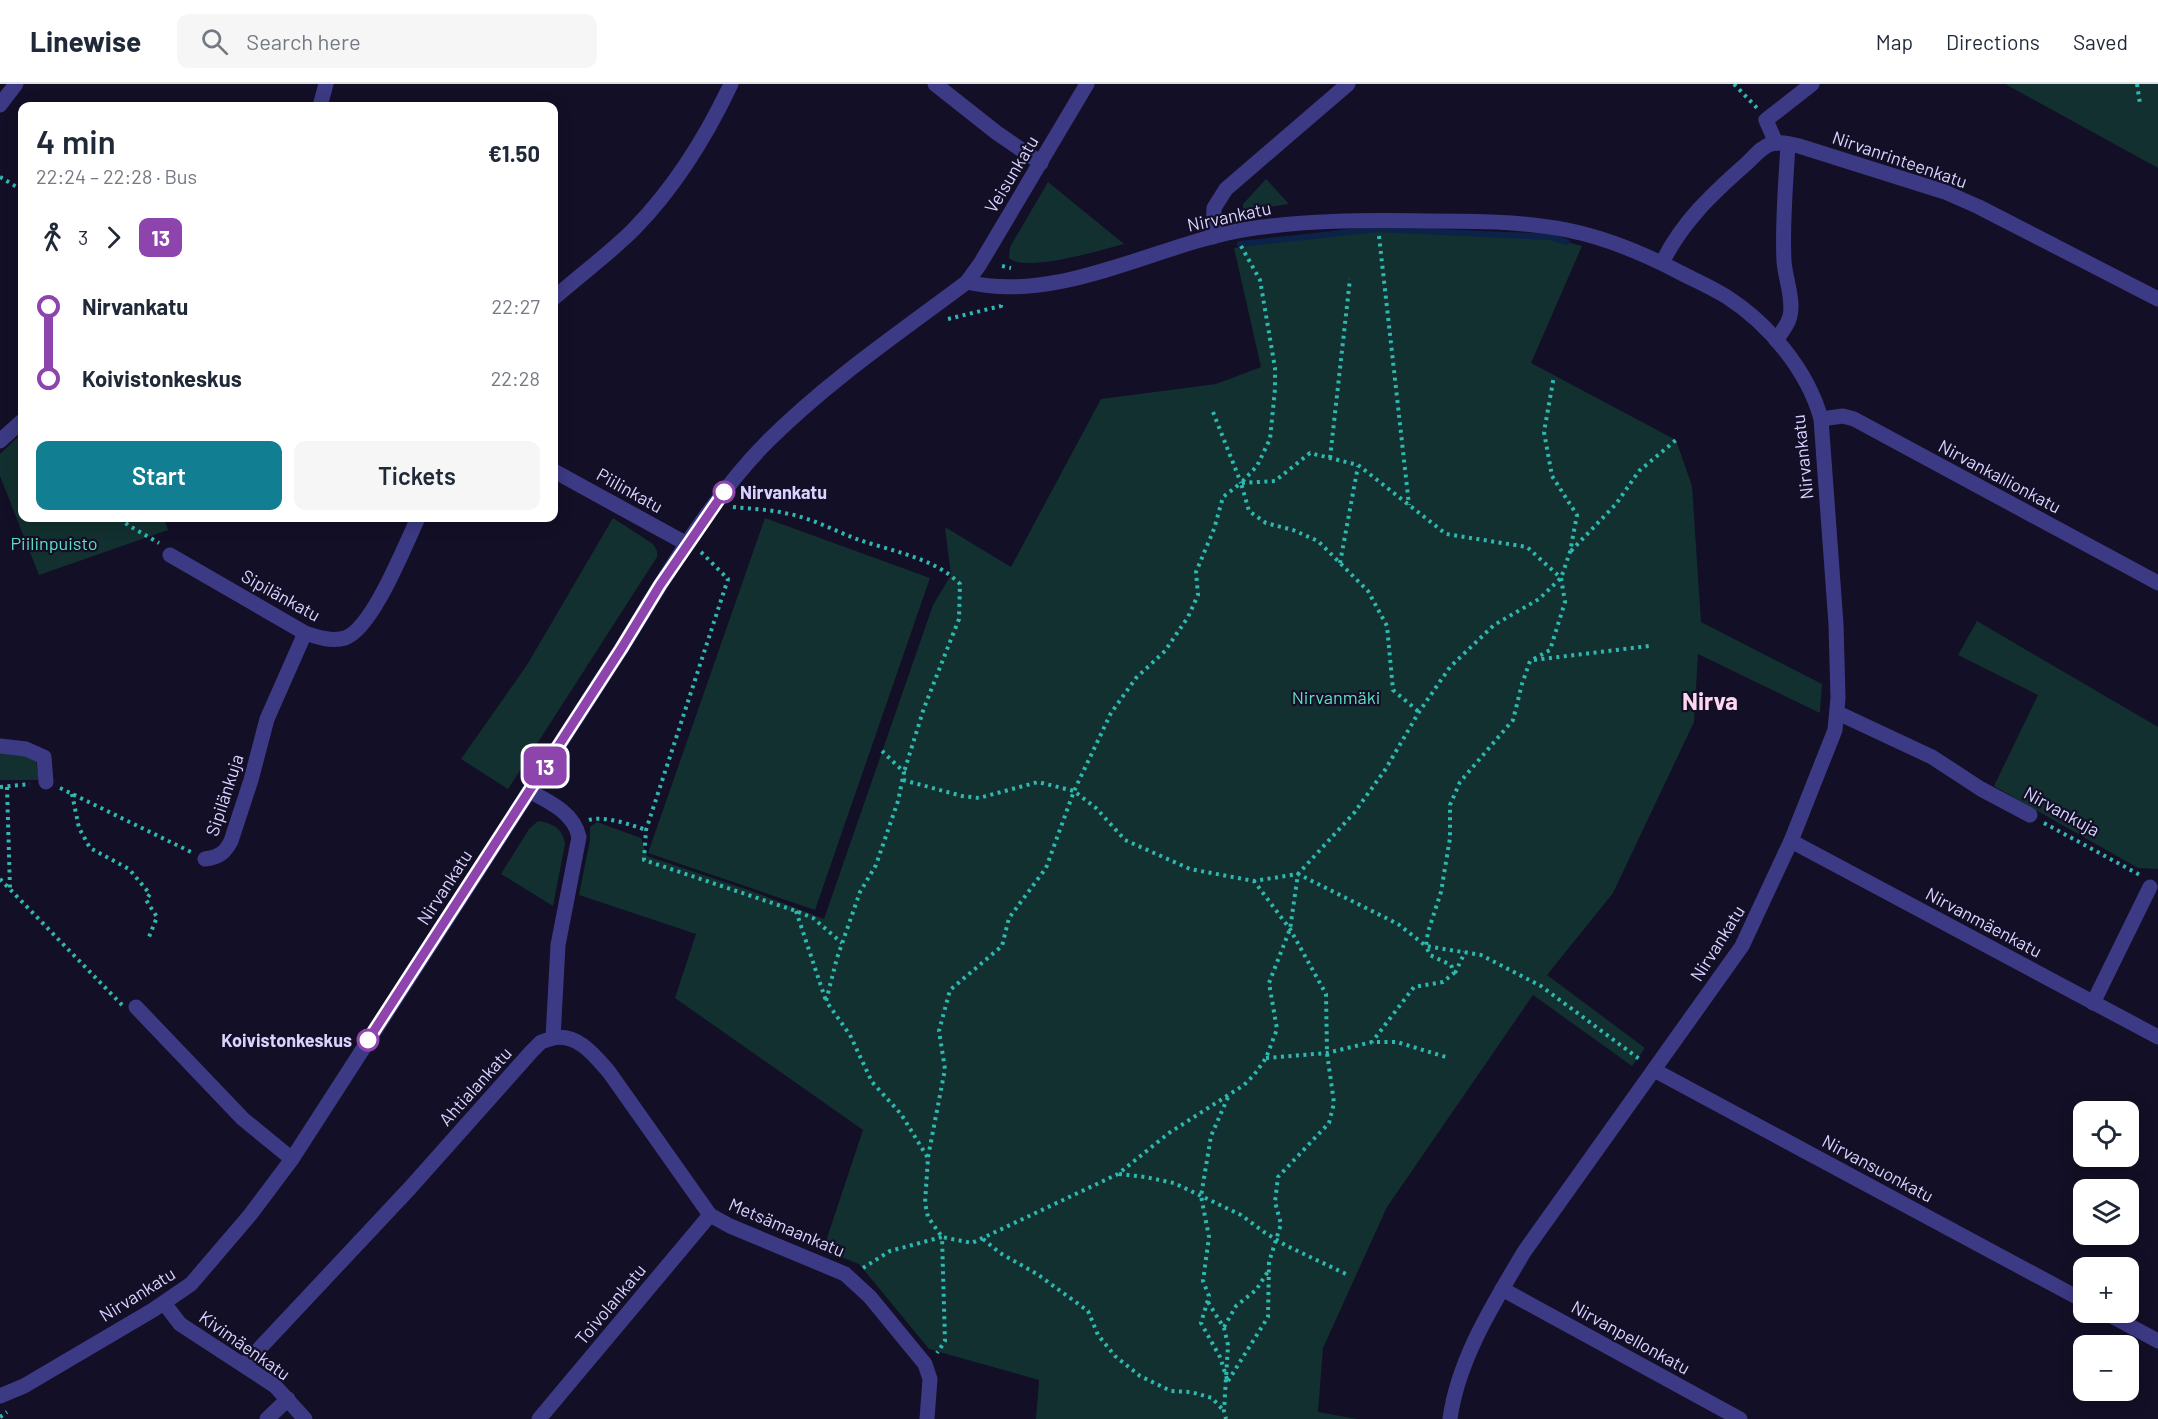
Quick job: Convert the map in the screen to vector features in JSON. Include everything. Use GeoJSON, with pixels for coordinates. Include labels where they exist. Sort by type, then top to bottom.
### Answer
{"type":"FeatureCollection","features":[{"type":"Feature","properties":{"kind":"street"},"geometry":{"type":"LineString","coordinates":[[0,105],[16,84]]}},
{"type":"Feature","properties":{"kind":"street"},"geometry":{"type":"LineString","coordinates":[[321,102],[326,84]]}},
{"type":"Feature","properties":{"kind":"street"},"geometry":{"type":"LineString","coordinates":[[558,295],[633,230],[653,208],[684,169],[704,138],[731,84]]}},
{"type":"Feature","properties":{"kind":"street"},"geometry":{"type":"LineString","coordinates":[[934,84],[997,133],[1041,163]]}},
{"type":"Feature","properties":{"kind":"street","name":"Veisunkatu"},"geometry":{"type":"LineString","coordinates":[[967,282],[1087,84]]}},
{"type":"Feature","properties":{"kind":"street"},"geometry":{"type":"LineString","coordinates":[[1213,237],[1214,208],[1226,189],[1348,84]]}},
{"type":"Feature","properties":{"kind":"street"},"geometry":{"type":"LineString","coordinates":[[1776,340],[1787,324],[1791,309],[1784,261],[1782,144],[1766,120],[1812,84]]}},
{"type":"Feature","properties":{"kind":"street"},"geometry":{"type":"LineString","coordinates":[[1662,263],[1672,243],[1711,194],[1762,148],[1782,144]]}},
{"type":"Feature","properties":{"kind":"street","name":"Nirvanrinteenkatu"},"geometry":{"type":"LineString","coordinates":[[1782,144],[1945,192],[1979,207],[2158,299]]}},
{"type":"Feature","properties":{"kind":"street","name":"Nirvankatu"},"geometry":{"type":"LineString","coordinates":[[0,1396],[24,1386],[164,1303],[191,1284],[221,1250],[292,1159],[687,544],[724,492],[766,442],[809,403],[967,282],[1002,287],[1054,282],[1086,275],[1233,232],[1302,223],[1377,221],[1514,223],[1577,232],[1611,242],[1662,263],[1727,297],[1746,311],[1776,340],[1810,390],[1821,419],[1836,624],[1838,713],[1835,730],[1791,841],[1742,945],[1524,1252],[1502,1289],[1465,1364],[1450,1419]]}},
{"type":"Feature","properties":{"kind":"street","name":"Nirvankallionkatu"},"geometry":{"type":"LineString","coordinates":[[1821,419],[1843,416],[1858,421],[2158,583]]}},
{"type":"Feature","properties":{"kind":"street"},"geometry":{"type":"LineString","coordinates":[[0,441],[18,425]]}},
{"type":"Feature","properties":{"kind":"street","name":"Piilinkatu"},"geometry":{"type":"LineString","coordinates":[[558,473],[687,544]]}},
{"type":"Feature","properties":{"kind":"street","name":"Sipilänkatu"},"geometry":{"type":"LineString","coordinates":[[170,555],[305,633],[321,638],[345,638],[364,624],[374,608],[416,522]]}},
{"type":"Feature","properties":{"kind":"street","name":"Sipilänkuja"},"geometry":{"type":"LineString","coordinates":[[205,859],[220,855],[231,841],[251,780],[267,719],[305,633]]}},
{"type":"Feature","properties":{"kind":"street","name":"Nirvankuja"},"geometry":{"type":"LineString","coordinates":[[1838,713],[1932,757],[1981,789],[2030,815]]}},
{"type":"Feature","properties":{"kind":"street"},"geometry":{"type":"LineString","coordinates":[[0,746],[26,748],[44,757],[46,782]]}},
{"type":"Feature","properties":{"kind":"street"},"geometry":{"type":"LineString","coordinates":[[529,791],[569,816],[576,826],[579,837],[557,952],[553,1038]]}},
{"type":"Feature","properties":{"kind":"street","name":"Nirvanmäenkatu"},"geometry":{"type":"LineString","coordinates":[[1791,841],[2158,1037]]}},
{"type":"Feature","properties":{"kind":"street"},"geometry":{"type":"LineString","coordinates":[[2092,1003],[2150,887]]}},
{"type":"Feature","properties":{"kind":"street"},"geometry":{"type":"LineString","coordinates":[[136,1006],[243,1119],[292,1159]]}},
{"type":"Feature","properties":{"kind":"street","name":"Metsämaankatu"},"geometry":{"type":"LineString","coordinates":[[553,1038],[560,1036],[571,1039],[592,1052],[609,1072],[710,1215],[730,1227],[835,1268],[849,1276],[870,1297],[925,1364],[930,1379],[927,1419]]}},
{"type":"Feature","properties":{"kind":"street","name":"Ahtialankatu"},"geometry":{"type":"LineString","coordinates":[[244,1365],[410,1188],[531,1052],[541,1042],[553,1038]]}},
{"type":"Feature","properties":{"kind":"street","name":"Nirvansuonkatu"},"geometry":{"type":"LineString","coordinates":[[1654,1070],[2073,1295]]}},
{"type":"Feature","properties":{"kind":"street","name":"Toivolankatu"},"geometry":{"type":"LineString","coordinates":[[539,1419],[710,1215]]}},
{"type":"Feature","properties":{"kind":"street","name":"Nirvanpellonkatu"},"geometry":{"type":"LineString","coordinates":[[1502,1289],[1740,1419]]}},
{"type":"Feature","properties":{"kind":"street","name":"Kivimäenkatu"},"geometry":{"type":"LineString","coordinates":[[164,1303],[180,1324],[275,1386],[305,1419]]}},
{"type":"Feature","properties":{"kind":"street"},"geometry":{"type":"LineString","coordinates":[[2124,1323],[2158,1341]]}},
{"type":"Feature","properties":{"kind":"street"},"geometry":{"type":"LineString","coordinates":[[267,1419],[288,1399]]}},
{"type":"Feature","properties":{"kind":"path"},"geometry":{"type":"LineString","coordinates":[[1734,84],[1750,99],[1766,120]]}},
{"type":"Feature","properties":{"kind":"path"},"geometry":{"type":"LineString","coordinates":[[2137,84],[2140,104]]}},
{"type":"Feature","properties":{"kind":"path"},"geometry":{"type":"LineString","coordinates":[[0,177],[18,187]]}},
{"type":"Feature","properties":{"kind":"path"},"geometry":{"type":"LineString","coordinates":[[1377,221],[1409,505]]}},
{"type":"Feature","properties":{"kind":"path"},"geometry":{"type":"LineString","coordinates":[[945,1341],[942,1236],[928,1217],[927,1210],[928,1158],[945,1069],[939,1031],[950,990],[1002,946],[1009,918],[1046,868],[1074,791],[1111,712],[1136,678],[1165,651],[1188,617],[1198,595],[1196,572],[1214,529],[1222,497],[1241,483],[1257,466],[1270,439],[1275,378],[1260,280],[1233,232]]}},
{"type":"Feature","properties":{"kind":"path"},"geometry":{"type":"LineString","coordinates":[[1330,458],[1350,279]]}},
{"type":"Feature","properties":{"kind":"path"},"geometry":{"type":"LineString","coordinates":[[1426,946],[1428,932],[1441,892],[1450,838],[1450,805],[1460,782],[1513,720],[1530,661],[1550,650],[1564,602],[1561,578],[1570,552],[1577,515],[1552,476],[1544,432],[1554,376]]}},
{"type":"Feature","properties":{"kind":"path"},"geometry":{"type":"LineString","coordinates":[[1213,412],[1241,483],[1249,511],[1266,523],[1293,530],[1318,541],[1368,591],[1387,626],[1393,690],[1419,712]]}},
{"type":"Feature","properties":{"kind":"path"},"geometry":{"type":"LineString","coordinates":[[1570,552],[1616,504],[1640,471],[1676,440]]}},
{"type":"Feature","properties":{"kind":"path"},"geometry":{"type":"LineString","coordinates":[[1241,483],[1275,481],[1310,453],[1358,465],[1446,534],[1527,548],[1561,578]]}},
{"type":"Feature","properties":{"kind":"path"},"geometry":{"type":"LineString","coordinates":[[1340,564],[1358,465]]}},
{"type":"Feature","properties":{"kind":"path"},"geometry":{"type":"LineString","coordinates":[[715,505],[785,513],[816,522],[920,560],[951,575],[960,584],[959,619],[924,708],[876,865],[860,892],[842,943],[826,1001]]}},
{"type":"Feature","properties":{"kind":"path"},"geometry":{"type":"LineString","coordinates":[[125,522],[158,542],[170,555]]}},
{"type":"Feature","properties":{"kind":"path"},"geometry":{"type":"LineString","coordinates":[[687,544],[701,552],[728,579],[646,830],[644,860],[813,918],[842,943]]}},
{"type":"Feature","properties":{"kind":"path"},"geometry":{"type":"LineString","coordinates":[[849,1276],[890,1251],[942,1236],[972,1243],[983,1239],[1118,1174],[1169,1133],[1244,1085],[1266,1058],[1277,1029],[1269,983],[1290,929],[1298,874],[1354,813],[1385,770],[1419,712],[1450,667],[1494,625],[1539,599],[1561,578]]}},
{"type":"Feature","properties":{"kind":"path"},"geometry":{"type":"LineString","coordinates":[[1530,661],[1649,646]]}},
{"type":"Feature","properties":{"kind":"path"},"geometry":{"type":"LineString","coordinates":[[882,751],[904,772]]}},
{"type":"Feature","properties":{"kind":"path"},"geometry":{"type":"LineString","coordinates":[[903,780],[962,796],[979,798],[1038,782],[1074,791],[1096,808],[1125,840],[1190,869],[1254,881],[1298,874],[1398,924],[1426,946],[1430,955],[1451,965],[1454,973]]}},
{"type":"Feature","properties":{"kind":"path"},"geometry":{"type":"LineString","coordinates":[[0,788],[46,782]]}},
{"type":"Feature","properties":{"kind":"path","name":"Sipilänkuja"},"geometry":{"type":"LineString","coordinates":[[46,782],[205,859]]}},
{"type":"Feature","properties":{"kind":"path"},"geometry":{"type":"LineString","coordinates":[[7,787],[10,890]]}},
{"type":"Feature","properties":{"kind":"path"},"geometry":{"type":"LineString","coordinates":[[71,794],[79,828],[90,848],[129,869],[150,894],[146,900],[157,917],[149,937]]}},
{"type":"Feature","properties":{"kind":"path","name":"Nirvankuja"},"geometry":{"type":"LineString","coordinates":[[2030,815],[2142,876],[2150,887]]}},
{"type":"Feature","properties":{"kind":"path"},"geometry":{"type":"LineString","coordinates":[[576,826],[594,818],[646,830]]}},
{"type":"Feature","properties":{"kind":"path"},"geometry":{"type":"LineString","coordinates":[[0,879],[122,1006],[129,1009],[136,1006]]}},
{"type":"Feature","properties":{"kind":"path"},"geometry":{"type":"LineString","coordinates":[[1228,1381],[1268,1317],[1269,1262],[1281,1224],[1275,1202],[1278,1177],[1329,1123],[1334,1103],[1327,1053],[1326,993],[1290,929],[1254,881]]}},
{"type":"Feature","properties":{"kind":"path"},"geometry":{"type":"LineString","coordinates":[[796,911],[826,1001],[850,1035],[872,1082],[901,1113],[928,1158]]}},
{"type":"Feature","properties":{"kind":"path"},"geometry":{"type":"LineString","coordinates":[[1426,946],[1481,955],[1541,986],[1654,1070]]}},
{"type":"Feature","properties":{"kind":"path"},"geometry":{"type":"LineString","coordinates":[[1372,1042],[1414,987],[1443,982],[1454,973],[1465,952]]}},
{"type":"Feature","properties":{"kind":"path"},"geometry":{"type":"LineString","coordinates":[[1266,1058],[1327,1053],[1372,1042],[1397,1042],[1449,1058]]}},
{"type":"Feature","properties":{"kind":"path"},"geometry":{"type":"LineString","coordinates":[[1228,1381],[1220,1357],[1201,1323],[1209,1296],[1203,1281],[1209,1237],[1201,1196],[1211,1136],[1229,1095]]}},
{"type":"Feature","properties":{"kind":"path"},"geometry":{"type":"LineString","coordinates":[[1118,1174],[1174,1183],[1241,1215],[1277,1240],[1346,1274]]}},
{"type":"Feature","properties":{"kind":"path"},"geometry":{"type":"LineString","coordinates":[[983,1239],[1000,1254],[1037,1274],[1088,1311],[1098,1335],[1115,1356],[1140,1376],[1171,1391],[1191,1392],[1212,1398],[1224,1411]]}},
{"type":"Feature","properties":{"kind":"path"},"geometry":{"type":"LineString","coordinates":[[1224,1328],[1236,1306],[1256,1290],[1269,1270]]}},
{"type":"Feature","properties":{"kind":"path"},"geometry":{"type":"LineString","coordinates":[[1207,1301],[1224,1328],[1228,1345],[1228,1381],[1224,1411],[1226,1419]]}},
{"type":"Feature","properties":{"kind":"green space"},"geometry":{"type":"Polygon","coordinates":[[[2005,84],[2158,84],[2158,168],[2005,84]]]}},
{"type":"Feature","properties":{"kind":"green space"},"geometry":{"type":"Polygon","coordinates":[[[1266,179],[1289,204],[1246,210],[1243,208],[1243,204],[1266,179]]]}},
{"type":"Feature","properties":{"kind":"green space"},"geometry":{"type":"Polygon","coordinates":[[[1048,182],[1124,244],[1047,262],[1018,262],[1009,258],[1010,247],[1048,182]]]}},
{"type":"Feature","properties":{"kind":"green space","name":"Nirvanmäki"},"geometry":{"type":"Polygon","coordinates":[[[1361,229],[1535,233],[1582,246],[1531,363],[1676,440],[1692,486],[1701,622],[1822,684],[1820,713],[1698,654],[1694,722],[1613,893],[1547,975],[1645,1048],[1632,1066],[1533,995],[1387,1207],[1323,1348],[1318,1412],[1357,1419],[1036,1419],[1039,1380],[929,1349],[859,1264],[823,1250],[863,1130],[675,998],[696,934],[579,895],[590,840],[590,827],[597,822],[641,838],[647,856],[757,893],[824,919],[933,605],[951,575],[945,527],[1011,567],[1101,399],[1216,384],[1261,367],[1234,248],[1361,229]]]}},
{"type":"Feature","properties":{"kind":"green space","name":"Piilinpuisto"},"geometry":{"type":"Polygon","coordinates":[[[18,437],[18,522],[0,476],[0,454],[18,437]]]}},
{"type":"Feature","properties":{"kind":"green space"},"geometry":{"type":"Polygon","coordinates":[[[613,518],[653,544],[657,557],[508,789],[461,759],[527,665],[613,518]]]}},
{"type":"Feature","properties":{"kind":"green space"},"geometry":{"type":"Polygon","coordinates":[[[765,518],[930,578],[815,910],[648,853],[765,518]]]}},
{"type":"Feature","properties":{"kind":"green space","name":"Piilinpuisto"},"geometry":{"type":"Polygon","coordinates":[[[18,522],[165,522],[168,530],[39,575],[18,522]]]}},
{"type":"Feature","properties":{"kind":"green space"},"geometry":{"type":"Polygon","coordinates":[[[1977,621],[2158,727],[2158,869],[2138,868],[1994,786],[2038,695],[1958,655],[1977,621]]]}},
{"type":"Feature","properties":{"kind":"green space"},"geometry":{"type":"Polygon","coordinates":[[[0,753],[27,754],[36,760],[39,780],[0,780],[0,753]]]}},
{"type":"Feature","properties":{"kind":"green space"},"geometry":{"type":"Polygon","coordinates":[[[538,821],[548,823],[560,831],[565,844],[553,906],[501,874],[529,829],[538,821]]]}},
{"type":"Feature","properties":{"kind":"waterway"},"geometry":{"type":"LineString","coordinates":[[1240,244],[1378,229],[1550,237],[1567,242]]}},
{"type":"Feature","properties":{"kind":"bus line","name":"13"},"geometry":{"type":"LineString","coordinates":[[368,1040],[660,585],[724,492]]}},
{"type":"Feature","properties":{"kind":"place","name":"Nirvankatu"},"geometry":{"type":"Point","coordinates":[724,492]}},
{"type":"Feature","properties":{"kind":"place","name":"Koivistonkeskus"},"geometry":{"type":"Point","coordinates":[368,1040]}},
{"type":"Feature","properties":{"kind":"district","name":"Nirva"},"geometry":{"type":"Point","coordinates":[1710,700]}}]}
